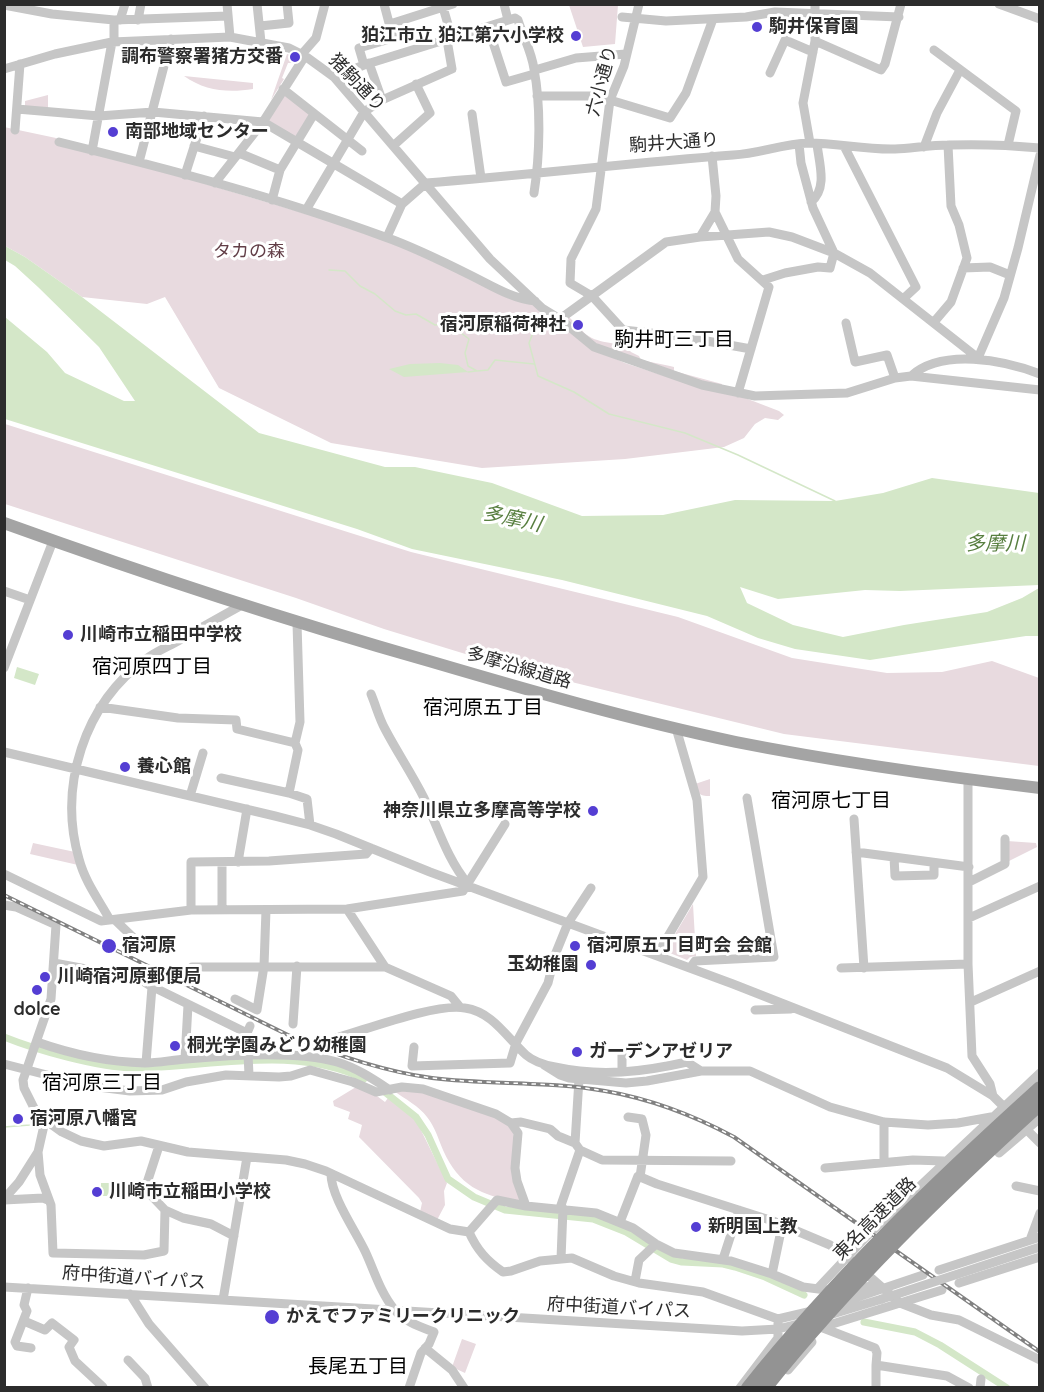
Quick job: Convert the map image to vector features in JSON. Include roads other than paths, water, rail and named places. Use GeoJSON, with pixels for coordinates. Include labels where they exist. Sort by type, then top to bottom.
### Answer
{"type":"FeatureCollection","features":[{"type":"Feature","properties":{"kind":"highway","name":"東名高速道路"},"geometry":{"type":"LineString","coordinates":[[748,1388],[818,1304],[866,1253],[937,1182],[1040,1088]]}},
{"type":"Feature","properties":{"kind":"highway","name":"東名高速道路"},"geometry":{"type":"LineString","coordinates":[[765,1388],[830,1309],[869,1268],[946,1191],[1040,1104]]}},
{"type":"Feature","properties":{"kind":"main road","name":"多摩沿線道路"},"geometry":{"type":"LineString","coordinates":[[4,523],[297,623],[517,687],[676,728],[831,760],[1040,788]]}},
{"type":"Feature","properties":{"kind":"street"},"geometry":{"type":"LineString","coordinates":[[87,16],[90,4]]}},
{"type":"Feature","properties":{"kind":"street"},"geometry":{"type":"LineString","coordinates":[[92,151],[117,20],[125,4]]}},
{"type":"Feature","properties":{"kind":"street"},"geometry":{"type":"LineString","coordinates":[[138,20],[141,4]]}},
{"type":"Feature","properties":{"kind":"street"},"geometry":{"type":"LineString","coordinates":[[227,4],[230,37]]}},
{"type":"Feature","properties":{"kind":"street"},"geometry":{"type":"LineString","coordinates":[[257,4],[261,42]]}},
{"type":"Feature","properties":{"kind":"street"},"geometry":{"type":"LineString","coordinates":[[260,26],[289,23],[287,4]]}},
{"type":"Feature","properties":{"kind":"street"},"geometry":{"type":"LineString","coordinates":[[215,183],[262,122],[316,38],[325,4]]}},
{"type":"Feature","properties":{"kind":"street"},"geometry":{"type":"LineString","coordinates":[[382,100],[359,48],[393,38],[384,4]]}},
{"type":"Feature","properties":{"kind":"street"},"geometry":{"type":"LineString","coordinates":[[390,24],[453,4]]}},
{"type":"Feature","properties":{"kind":"street"},"geometry":{"type":"LineString","coordinates":[[504,4],[508,20]]}},
{"type":"Feature","properties":{"kind":"street","name":"六小通り"},"geometry":{"type":"LineString","coordinates":[[592,296],[570,284],[571,259],[596,209],[610,98],[624,66],[639,4]]}},
{"type":"Feature","properties":{"kind":"street"},"geometry":{"type":"LineString","coordinates":[[815,40],[881,69],[885,64],[901,4]]}},
{"type":"Feature","properties":{"kind":"street"},"geometry":{"type":"LineString","coordinates":[[4,5],[52,14],[117,20],[228,16]]}},
{"type":"Feature","properties":{"kind":"street"},"geometry":{"type":"LineString","coordinates":[[1002,5],[1040,19]]}},
{"type":"Feature","properties":{"kind":"street"},"geometry":{"type":"LineString","coordinates":[[306,210],[364,112],[382,100],[452,69],[450,39],[442,6]]}},
{"type":"Feature","properties":{"kind":"street"},"geometry":{"type":"LineString","coordinates":[[622,17],[666,21],[815,9],[899,17]]}},
{"type":"Feature","properties":{"kind":"street"},"geometry":{"type":"LineString","coordinates":[[811,202],[819,193],[821,186],[803,103],[815,40],[815,9]]}},
{"type":"Feature","properties":{"kind":"street"},"geometry":{"type":"LineString","coordinates":[[334,77],[367,64],[515,18],[518,20],[535,72],[537,174],[534,193]]}},
{"type":"Feature","properties":{"kind":"street"},"geometry":{"type":"LineString","coordinates":[[537,96],[610,98],[669,118],[686,93],[713,19]]}},
{"type":"Feature","properties":{"kind":"street"},"geometry":{"type":"LineString","coordinates":[[488,27],[506,82],[576,58],[626,54]]}},
{"type":"Feature","properties":{"kind":"street","name":"猪駒通り"},"geometry":{"type":"LineString","coordinates":[[4,69],[55,54],[113,42],[230,37],[283,46],[303,55],[334,77],[476,243],[539,304]]}},
{"type":"Feature","properties":{"kind":"street"},"geometry":{"type":"LineString","coordinates":[[139,162],[171,39]]}},
{"type":"Feature","properties":{"kind":"street"},"geometry":{"type":"LineString","coordinates":[[770,73],[785,40],[813,52]]}},
{"type":"Feature","properties":{"kind":"street"},"geometry":{"type":"LineString","coordinates":[[934,50],[1016,111],[1008,145]]}},
{"type":"Feature","properties":{"kind":"street"},"geometry":{"type":"LineString","coordinates":[[15,130],[20,64]]}},
{"type":"Feature","properties":{"kind":"street"},"geometry":{"type":"LineString","coordinates":[[924,147],[937,113],[960,70]]}},
{"type":"Feature","properties":{"kind":"street"},"geometry":{"type":"LineString","coordinates":[[393,146],[430,113],[416,84]]}},
{"type":"Feature","properties":{"kind":"street"},"geometry":{"type":"LineString","coordinates":[[283,89],[362,151]]}},
{"type":"Feature","properties":{"kind":"street"},"geometry":{"type":"LineString","coordinates":[[17,109],[99,116],[153,112],[262,122],[402,204]]}},
{"type":"Feature","properties":{"kind":"street"},"geometry":{"type":"LineString","coordinates":[[272,200],[280,170],[314,114]]}},
{"type":"Feature","properties":{"kind":"street"},"geometry":{"type":"LineString","coordinates":[[472,114],[481,178]]}},
{"type":"Feature","properties":{"kind":"street"},"geometry":{"type":"LineString","coordinates":[[185,175],[204,116]]}},
{"type":"Feature","properties":{"kind":"street"},"geometry":{"type":"LineString","coordinates":[[59,142],[215,183],[387,237],[521,300],[539,304],[600,350],[702,385],[738,393],[769,396],[847,393],[895,378],[911,376],[1040,390]]}},
{"type":"Feature","properties":{"kind":"street"},"geometry":{"type":"LineString","coordinates":[[762,280],[818,267],[830,268],[834,253],[811,202],[801,163],[799,144]]}},
{"type":"Feature","properties":{"kind":"street","name":"駒井大通り"},"geometry":{"type":"LineString","coordinates":[[426,183],[749,154],[776,146],[799,144],[892,149],[948,145],[1040,147]]}},
{"type":"Feature","properties":{"kind":"street"},"geometry":{"type":"LineString","coordinates":[[934,322],[951,303],[967,258],[951,206],[948,145]]}},
{"type":"Feature","properties":{"kind":"street"},"geometry":{"type":"LineString","coordinates":[[194,146],[237,155],[280,170]]}},
{"type":"Feature","properties":{"kind":"street"},"geometry":{"type":"LineString","coordinates":[[844,146],[916,287],[903,299]]}},
{"type":"Feature","properties":{"kind":"street"},"geometry":{"type":"LineString","coordinates":[[978,358],[1004,298],[1040,155]]}},
{"type":"Feature","properties":{"kind":"street"},"geometry":{"type":"LineString","coordinates":[[700,237],[715,212],[716,196],[712,156]]}},
{"type":"Feature","properties":{"kind":"street"},"geometry":{"type":"LineString","coordinates":[[387,237],[402,204],[426,183]]}},
{"type":"Feature","properties":{"kind":"street"},"geometry":{"type":"LineString","coordinates":[[715,212],[738,259],[769,287],[738,393]]}},
{"type":"Feature","properties":{"kind":"street"},"geometry":{"type":"LineString","coordinates":[[560,319],[666,242],[700,237],[775,233],[834,253],[870,273],[978,358]]}},
{"type":"Feature","properties":{"kind":"street"},"geometry":{"type":"LineString","coordinates":[[963,268],[990,267],[1010,275]]}},
{"type":"Feature","properties":{"kind":"street"},"geometry":{"type":"LineString","coordinates":[[592,296],[623,330],[680,336],[751,348]]}},
{"type":"Feature","properties":{"kind":"street"},"geometry":{"type":"LineString","coordinates":[[846,324],[855,362],[887,355],[895,378]]}},
{"type":"Feature","properties":{"kind":"street"},"geometry":{"type":"LineString","coordinates":[[911,376],[919,369],[949,361],[978,358],[1040,374]]}},
{"type":"Feature","properties":{"kind":"street"},"geometry":{"type":"LineString","coordinates":[[4,668],[53,541]]}},
{"type":"Feature","properties":{"kind":"street"},"geometry":{"type":"LineString","coordinates":[[4,591],[30,600]]}},
{"type":"Feature","properties":{"kind":"street"},"geometry":{"type":"LineString","coordinates":[[140,944],[113,920],[86,878],[79,859],[72,812],[75,768],[100,707],[114,687],[148,657],[242,605]]}},
{"type":"Feature","properties":{"kind":"street"},"geometry":{"type":"LineString","coordinates":[[289,793],[298,750],[295,742],[300,722],[297,623]]}},
{"type":"Feature","properties":{"kind":"street"},"geometry":{"type":"LineString","coordinates":[[371,694],[384,728],[424,798],[439,835],[459,873],[468,884]]}},
{"type":"Feature","properties":{"kind":"street"},"geometry":{"type":"LineString","coordinates":[[100,707],[178,717],[236,720],[237,729],[295,742]]}},
{"type":"Feature","properties":{"kind":"street"},"geometry":{"type":"LineString","coordinates":[[657,955],[703,877],[697,800],[676,728]]}},
{"type":"Feature","properties":{"kind":"street"},"geometry":{"type":"LineString","coordinates":[[4,752],[310,825],[430,872],[657,955],[947,1068],[993,1096],[1040,1143]]}},
{"type":"Feature","properties":{"kind":"street"},"geometry":{"type":"LineString","coordinates":[[190,796],[202,753]]}},
{"type":"Feature","properties":{"kind":"street"},"geometry":{"type":"LineString","coordinates":[[222,777],[307,799],[310,825]]}},
{"type":"Feature","properties":{"kind":"street"},"geometry":{"type":"LineString","coordinates":[[968,779],[968,964],[972,1056],[990,1084],[993,1096]]}},
{"type":"Feature","properties":{"kind":"street"},"geometry":{"type":"LineString","coordinates":[[690,968],[695,962],[774,957],[747,798]]}},
{"type":"Feature","properties":{"kind":"street"},"geometry":{"type":"LineString","coordinates":[[238,862],[247,809]]}},
{"type":"Feature","properties":{"kind":"street"},"geometry":{"type":"LineString","coordinates":[[854,819],[864,968]]}},
{"type":"Feature","properties":{"kind":"street"},"geometry":{"type":"LineString","coordinates":[[4,874],[94,918],[113,920],[191,910],[347,909],[463,891],[505,824]]}},
{"type":"Feature","properties":{"kind":"street"},"geometry":{"type":"LineString","coordinates":[[969,882],[1005,864],[1005,838]]}},
{"type":"Feature","properties":{"kind":"street"},"geometry":{"type":"LineString","coordinates":[[191,910],[190,862],[238,862],[366,854],[371,848]]}},
{"type":"Feature","properties":{"kind":"street"},"geometry":{"type":"LineString","coordinates":[[856,852],[969,867]]}},
{"type":"Feature","properties":{"kind":"street"},"geometry":{"type":"LineString","coordinates":[[894,857],[895,876],[934,875],[934,862]]}},
{"type":"Feature","properties":{"kind":"street"},"geometry":{"type":"LineString","coordinates":[[222,861],[222,910]]}},
{"type":"Feature","properties":{"kind":"street"},"geometry":{"type":"LineString","coordinates":[[969,918],[1040,886]]}},
{"type":"Feature","properties":{"kind":"street"},"geometry":{"type":"LineString","coordinates":[[414,1047],[412,1066],[510,1063],[516,1043],[548,983],[555,955],[568,923],[591,888]]}},
{"type":"Feature","properties":{"kind":"street"},"geometry":{"type":"LineString","coordinates":[[4,905],[16,907],[56,925],[51,999],[23,1080],[24,1088],[37,1114],[45,1121],[71,1137],[92,1145],[115,1146],[141,1141],[188,1152],[286,1160],[305,1164],[450,1229],[469,1232]]}},
{"type":"Feature","properties":{"kind":"street"},"geometry":{"type":"LineString","coordinates":[[347,909],[384,966]]}},
{"type":"Feature","properties":{"kind":"street"},"geometry":{"type":"LineString","coordinates":[[235,999],[257,1010],[264,966],[266,910]]}},
{"type":"Feature","properties":{"kind":"street"},"geometry":{"type":"LineString","coordinates":[[54,963],[102,972],[128,972],[188,1005],[248,1030],[249,1072]]}},
{"type":"Feature","properties":{"kind":"street"},"geometry":{"type":"LineString","coordinates":[[841,968],[968,964]]}},
{"type":"Feature","properties":{"kind":"street"},"geometry":{"type":"LineString","coordinates":[[293,1024],[297,966]]}},
{"type":"Feature","properties":{"kind":"street"},"geometry":{"type":"LineString","coordinates":[[192,967],[384,966],[451,996],[460,1007]]}},
{"type":"Feature","properties":{"kind":"street"},"geometry":{"type":"LineString","coordinates":[[971,1002],[1040,971]]}},
{"type":"Feature","properties":{"kind":"street"},"geometry":{"type":"LineString","coordinates":[[146,1063],[152,987]]}},
{"type":"Feature","properties":{"kind":"street"},"geometry":{"type":"LineString","coordinates":[[184,1059],[188,1005]]}},
{"type":"Feature","properties":{"kind":"street"},"geometry":{"type":"LineString","coordinates":[[336,1038],[425,1012],[460,1007],[485,1016],[516,1043],[526,1055],[560,1076],[636,1082],[701,1071],[750,1071],[830,1107],[884,1122],[928,1125],[958,1124],[991,1117]]}},
{"type":"Feature","properties":{"kind":"street"},"geometry":{"type":"LineString","coordinates":[[755,1010],[796,1009]]}},
{"type":"Feature","properties":{"kind":"street"},"geometry":{"type":"LineString","coordinates":[[35,1045],[126,1062],[146,1063],[184,1059],[291,1055],[338,1062],[369,1075],[386,1090]]}},
{"type":"Feature","properties":{"kind":"street"},"geometry":{"type":"LineString","coordinates":[[621,1072],[622,1054]]}},
{"type":"Feature","properties":{"kind":"street"},"geometry":{"type":"LineString","coordinates":[[544,1065],[590,1073],[655,1070],[687,1062],[701,1071]]}},
{"type":"Feature","properties":{"kind":"street"},"geometry":{"type":"LineString","coordinates":[[4,1064],[112,1090],[162,1090],[186,1082],[226,1075],[249,1072],[279,1077],[310,1070],[353,1082],[376,1092],[402,1087],[423,1089],[496,1114],[511,1123],[518,1133],[515,1168],[525,1206]]}},
{"type":"Feature","properties":{"kind":"street"},"geometry":{"type":"LineString","coordinates":[[818,1288],[944,1161],[1040,1073]]}},
{"type":"Feature","properties":{"kind":"street"},"geometry":{"type":"LineString","coordinates":[[561,1259],[563,1211],[577,1147],[579,1079]]}},
{"type":"Feature","properties":{"kind":"street"},"geometry":{"type":"LineString","coordinates":[[620,1222],[638,1176],[640,1177],[646,1135],[642,1119],[628,1117]]}},
{"type":"Feature","properties":{"kind":"street"},"geometry":{"type":"LineString","coordinates":[[999,1153],[1040,1118]]}},
{"type":"Feature","properties":{"kind":"street"},"geometry":{"type":"LineString","coordinates":[[45,1121],[38,1152],[40,1175],[51,1205],[53,1253],[144,1255],[164,1251],[165,1210]]}},
{"type":"Feature","properties":{"kind":"street"},"geometry":{"type":"LineString","coordinates":[[511,1123],[521,1122],[550,1129],[558,1136],[602,1160],[731,1161]]}},
{"type":"Feature","properties":{"kind":"street"},"geometry":{"type":"LineString","coordinates":[[884,1122],[884,1162]]}},
{"type":"Feature","properties":{"kind":"street"},"geometry":{"type":"LineString","coordinates":[[159,1146],[145,1189],[165,1210],[183,1218],[212,1224],[234,1236]]}},
{"type":"Feature","properties":{"kind":"street"},"geometry":{"type":"LineString","coordinates":[[4,1199],[19,1182],[38,1152]]}},
{"type":"Feature","properties":{"kind":"street"},"geometry":{"type":"LineString","coordinates":[[224,1300],[247,1157]]}},
{"type":"Feature","properties":{"kind":"street"},"geometry":{"type":"LineString","coordinates":[[825,1168],[884,1162],[944,1161]]}},
{"type":"Feature","properties":{"kind":"street"},"geometry":{"type":"LineString","coordinates":[[331,1174],[333,1185],[352,1229],[395,1311],[416,1325],[434,1332],[429,1344],[421,1353],[409,1388]]}},
{"type":"Feature","properties":{"kind":"street"},"geometry":{"type":"LineString","coordinates":[[640,1177],[740,1210],[830,1245],[900,1303],[931,1316],[959,1320],[1040,1360]]}},
{"type":"Feature","properties":{"kind":"street"},"geometry":{"type":"LineString","coordinates":[[1016,1186],[1040,1191]]}},
{"type":"Feature","properties":{"kind":"street"},"geometry":{"type":"LineString","coordinates":[[4,1199],[16,1201],[43,1198],[48,1200]]}},
{"type":"Feature","properties":{"kind":"street"},"geometry":{"type":"LineString","coordinates":[[469,1232],[497,1200],[563,1211],[596,1213],[641,1233],[653,1247],[674,1253],[723,1259],[772,1274],[803,1287],[838,1292],[880,1287]]}},
{"type":"Feature","properties":{"kind":"street"},"geometry":{"type":"LineString","coordinates":[[723,1259],[740,1210]]}},
{"type":"Feature","properties":{"kind":"street"},"geometry":{"type":"LineString","coordinates":[[939,1270],[1035,1239],[1040,1213]]}},
{"type":"Feature","properties":{"kind":"street"},"geometry":{"type":"LineString","coordinates":[[878,1225],[907,1247]]}},
{"type":"Feature","properties":{"kind":"street"},"geometry":{"type":"LineString","coordinates":[[772,1274],[782,1226]]}},
{"type":"Feature","properties":{"kind":"street"},"geometry":{"type":"LineString","coordinates":[[469,1232],[475,1246],[503,1272],[540,1261],[578,1260],[635,1281],[703,1292],[778,1329],[823,1328],[942,1290]]}},
{"type":"Feature","properties":{"kind":"street"},"geometry":{"type":"LineString","coordinates":[[635,1281],[639,1260],[653,1247]]}},
{"type":"Feature","properties":{"kind":"street","name":"府中街道バイパス"},"geometry":{"type":"LineString","coordinates":[[4,1287],[742,1331],[778,1329],[835,1314],[1040,1247]]}},
{"type":"Feature","properties":{"kind":"street"},"geometry":{"type":"LineString","coordinates":[[959,1283],[1040,1257]]}},
{"type":"Feature","properties":{"kind":"street"},"geometry":{"type":"LineString","coordinates":[[968,1260],[976,1278]]}},
{"type":"Feature","properties":{"kind":"street"},"geometry":{"type":"LineString","coordinates":[[740,1388],[778,1329],[814,1311],[880,1287],[923,1275]]}},
{"type":"Feature","properties":{"kind":"street"},"geometry":{"type":"LineString","coordinates":[[28,1288],[24,1305],[27,1311],[15,1342],[17,1346],[31,1348]]}},
{"type":"Feature","properties":{"kind":"street"},"geometry":{"type":"LineString","coordinates":[[130,1294],[150,1324],[205,1388]]}},
{"type":"Feature","properties":{"kind":"street"},"geometry":{"type":"LineString","coordinates":[[24,1321],[45,1330],[52,1323],[74,1340],[69,1347],[75,1361],[103,1387]]}},
{"type":"Feature","properties":{"kind":"street"},"geometry":{"type":"LineString","coordinates":[[823,1328],[875,1348],[878,1353],[876,1388]]}},
{"type":"Feature","properties":{"kind":"street"},"geometry":{"type":"LineString","coordinates":[[773,1388],[823,1328]]}},
{"type":"Feature","properties":{"kind":"street"},"geometry":{"type":"LineString","coordinates":[[425,1348],[452,1370],[464,1388]]}},
{"type":"Feature","properties":{"kind":"street"},"geometry":{"type":"LineString","coordinates":[[128,1360],[145,1378],[148,1388]]}},
{"type":"Feature","properties":{"kind":"street"},"geometry":{"type":"LineString","coordinates":[[876,1365],[947,1376],[969,1388]]}},
{"type":"Feature","properties":{"kind":"water","name":"多摩川"},"geometry":{"type":"Polygon","coordinates":[[[5,246],[25,257],[82,297],[259,433],[385,467],[415,467],[492,483],[582,516],[663,515],[735,500],[835,501],[883,493],[932,478],[1039,493],[1039,585],[900,591],[865,590],[778,599],[740,587],[747,603],[793,625],[843,637],[987,612],[1022,598],[1039,588],[1039,636],[1026,636],[870,660],[795,649],[758,638],[707,616],[562,580],[412,549],[357,529],[5,419],[5,317],[47,352],[65,373],[124,401],[135,401],[99,347],[38,287],[5,260],[5,246]]]}},
{"type":"Feature","properties":{"kind":"water"},"geometry":{"type":"Polygon","coordinates":[[[410,364],[458,365],[468,372],[404,377],[389,369],[410,364]]]}},
{"type":"Feature","properties":{"kind":"water"},"geometry":{"type":"Polygon","coordinates":[[[17,667],[39,674],[35,685],[14,678],[17,667]]]}},
{"type":"Feature","properties":{"kind":"water"},"geometry":{"type":"Polygon","coordinates":[[[101,1183],[119,1183],[119,1196],[101,1196],[101,1183]]]}},
{"type":"Feature","properties":{"kind":"waterway"},"geometry":{"type":"LineString","coordinates":[[329,270],[345,271],[360,286],[375,294],[395,311],[406,315],[416,314],[435,325],[449,324],[469,339],[465,353],[468,366],[477,371],[488,370],[495,360],[534,364]]}},
{"type":"Feature","properties":{"kind":"waterway"},"geometry":{"type":"LineString","coordinates":[[536,325],[529,343],[538,376],[574,392],[609,414],[685,433],[738,455],[835,501]]}},
{"type":"Feature","properties":{"kind":"waterway"},"geometry":{"type":"LineString","coordinates":[[468,372],[476,371]]}},
{"type":"Feature","properties":{"kind":"waterway"},"geometry":{"type":"LineString","coordinates":[[4,1037],[68,1057],[119,1067],[162,1067],[280,1060],[337,1068],[364,1079]]}},
{"type":"Feature","properties":{"kind":"waterway"},"geometry":{"type":"LineString","coordinates":[[381,1089],[416,1117],[428,1135],[448,1179],[474,1197],[505,1210],[593,1219],[626,1232],[671,1259],[735,1267],[765,1277],[804,1295]]}},
{"type":"Feature","properties":{"kind":"waterway"},"geometry":{"type":"LineString","coordinates":[[4,1127],[30,1125],[39,1121]]}},
{"type":"Feature","properties":{"kind":"waterway"},"geometry":{"type":"LineString","coordinates":[[864,1322],[915,1332],[940,1345],[1007,1388]]}},
{"type":"Feature","properties":{"kind":"railway"},"geometry":{"type":"LineString","coordinates":[[4,895],[288,1035],[359,1061],[432,1078],[562,1086],[622,1094],[655,1103],[703,1122],[734,1137],[1040,1352]]}},
{"type":"Feature","properties":{"kind":"place","name":"駒井保育園"},"geometry":{"type":"Point","coordinates":[757,27]}},
{"type":"Feature","properties":{"kind":"place","name":"狛江市立 狛江第六小学校"},"geometry":{"type":"Point","coordinates":[576,36]}},
{"type":"Feature","properties":{"kind":"place","name":"調布警察署猪方交番"},"geometry":{"type":"Point","coordinates":[295,57]}},
{"type":"Feature","properties":{"kind":"place","name":"南部地域センター"},"geometry":{"type":"Point","coordinates":[113,132]}},
{"type":"Feature","properties":{"kind":"place","name":"宿河原稲荷神社"},"geometry":{"type":"Point","coordinates":[578,325]}},
{"type":"Feature","properties":{"kind":"place","name":"川崎市立稲田中学校"},"geometry":{"type":"Point","coordinates":[68,635]}},
{"type":"Feature","properties":{"kind":"place","name":"養心館"},"geometry":{"type":"Point","coordinates":[125,767]}},
{"type":"Feature","properties":{"kind":"place","name":"神奈川県立多摩高等学校"},"geometry":{"type":"Point","coordinates":[593,811]}},
{"type":"Feature","properties":{"kind":"place","name":"宿河原"},"geometry":{"type":"Point","coordinates":[109,946]}},
{"type":"Feature","properties":{"kind":"place","name":"宿河原五丁目町会 会館"},"geometry":{"type":"Point","coordinates":[575,946]}},
{"type":"Feature","properties":{"kind":"place","name":"玉幼稚園"},"geometry":{"type":"Point","coordinates":[591,965]}},
{"type":"Feature","properties":{"kind":"place","name":"川崎宿河原郵便局"},"geometry":{"type":"Point","coordinates":[45,977]}},
{"type":"Feature","properties":{"kind":"place","name":"dolce"},"geometry":{"type":"Point","coordinates":[37,990]}},
{"type":"Feature","properties":{"kind":"place","name":"桐光学園みどり幼稚園"},"geometry":{"type":"Point","coordinates":[175,1046]}},
{"type":"Feature","properties":{"kind":"place","name":"ガーデンアゼリア"},"geometry":{"type":"Point","coordinates":[577,1052]}},
{"type":"Feature","properties":{"kind":"place","name":"宿河原八幡宮"},"geometry":{"type":"Point","coordinates":[18,1119]}},
{"type":"Feature","properties":{"kind":"place","name":"川崎市立稲田小学校"},"geometry":{"type":"Point","coordinates":[97,1192]}},
{"type":"Feature","properties":{"kind":"place","name":"新明国上教"},"geometry":{"type":"Point","coordinates":[696,1227]}},
{"type":"Feature","properties":{"kind":"place","name":"かえでファミリークリニック"},"geometry":{"type":"Point","coordinates":[272,1317]}},
{"type":"Feature","properties":{"kind":"district","name":"駒井町三丁目"},"geometry":{"type":"Point","coordinates":[674,340]}},
{"type":"Feature","properties":{"kind":"district","name":"宿河原四丁目"},"geometry":{"type":"Point","coordinates":[152,667]}},
{"type":"Feature","properties":{"kind":"district","name":"宿河原五丁目"},"geometry":{"type":"Point","coordinates":[483,708]}},
{"type":"Feature","properties":{"kind":"district","name":"宿河原七丁目"},"geometry":{"type":"Point","coordinates":[831,801]}},
{"type":"Feature","properties":{"kind":"district","name":"宿河原三丁目"},"geometry":{"type":"Point","coordinates":[102,1083]}},
{"type":"Feature","properties":{"kind":"district","name":"長尾五丁目"},"geometry":{"type":"Point","coordinates":[358,1367]}},
{"type":"Feature","properties":{"kind":"park label","name":"タカの森"},"geometry":{"type":"Point","coordinates":[249,252]}}]}
